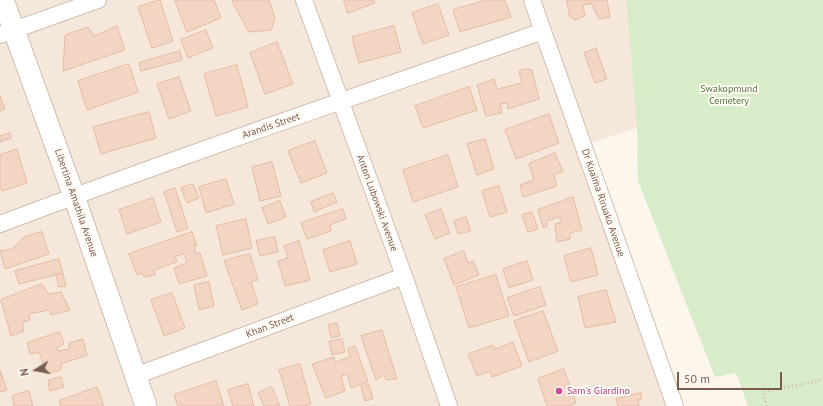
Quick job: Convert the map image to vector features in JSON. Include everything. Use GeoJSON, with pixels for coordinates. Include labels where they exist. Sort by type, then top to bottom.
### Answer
{"type":"FeatureCollection","features":[{"type":"Feature","properties":{"kind":"street","name":"Libertina Amathila Avenue"},"geometry":{"type":"LineString","coordinates":[[3,0],[7,33],[74,196],[146,406]]}},
{"type":"Feature","properties":{"kind":"street"},"geometry":{"type":"LineString","coordinates":[[7,33],[98,0]]}},
{"type":"Feature","properties":{"kind":"street","name":"Anton Lubowski Avenue"},"geometry":{"type":"LineString","coordinates":[[304,0],[404,276],[448,406]]}},
{"type":"Feature","properties":{"kind":"street","name":"Dr Kuaima Riruako Avenue"},"geometry":{"type":"LineString","coordinates":[[532,0],[675,406]]}},
{"type":"Feature","properties":{"kind":"street","name":"Arandis Street"},"geometry":{"type":"LineString","coordinates":[[0,224],[74,196],[543,31]]}},
{"type":"Feature","properties":{"kind":"street","name":"Khan Street"},"geometry":{"type":"LineString","coordinates":[[136,376],[404,276]]}},
{"type":"Feature","properties":{"kind":"path"},"geometry":{"type":"LineString","coordinates":[[768,406],[763,392],[823,380]]}},
{"type":"Feature","properties":{"kind":"shaded area"},"geometry":{"type":"Polygon","coordinates":[[[0,0],[626,0],[637,128],[577,147],[666,406],[0,406],[0,0]]]}},
{"type":"Feature","properties":{"kind":"green space","name":"Swakopmund Cemetery"},"geometry":{"type":"Polygon","coordinates":[[[626,0],[823,0],[823,406],[748,406],[736,373],[715,377],[638,181],[637,128],[626,0]]]}},
{"type":"Feature","properties":{"kind":"building"},"geometry":{"type":"Polygon","coordinates":[[[160,0],[173,41],[152,48],[138,7],[160,0]]]}},
{"type":"Feature","properties":{"kind":"building"},"geometry":{"type":"Polygon","coordinates":[[[175,0],[214,0],[221,18],[187,32],[175,0]]]}},
{"type":"Feature","properties":{"kind":"building"},"geometry":{"type":"Polygon","coordinates":[[[232,0],[269,0],[275,18],[271,30],[249,32],[232,0]]]}},
{"type":"Feature","properties":{"kind":"building"},"geometry":{"type":"Polygon","coordinates":[[[344,0],[374,0],[375,3],[348,13],[344,0]]]}},
{"type":"Feature","properties":{"kind":"building"},"geometry":{"type":"Polygon","coordinates":[[[486,0],[505,0],[511,17],[460,32],[453,10],[486,0]]]}},
{"type":"Feature","properties":{"kind":"building"},"geometry":{"type":"Polygon","coordinates":[[[567,0],[607,0],[610,17],[599,19],[591,3],[583,5],[585,16],[575,20],[570,17],[567,0]]]}},
{"type":"Feature","properties":{"kind":"building"},"geometry":{"type":"Polygon","coordinates":[[[438,4],[449,35],[423,44],[412,13],[438,4]]]}},
{"type":"Feature","properties":{"kind":"building"},"geometry":{"type":"Polygon","coordinates":[[[117,26],[125,50],[63,71],[65,35],[88,27],[94,36],[117,26]]]}},
{"type":"Feature","properties":{"kind":"building"},"geometry":{"type":"Polygon","coordinates":[[[394,26],[401,52],[359,63],[352,37],[394,26]]]}},
{"type":"Feature","properties":{"kind":"building"},"geometry":{"type":"Polygon","coordinates":[[[206,30],[213,48],[188,58],[181,40],[206,30]]]}},
{"type":"Feature","properties":{"kind":"building"},"geometry":{"type":"Polygon","coordinates":[[[277,42],[293,84],[265,94],[250,53],[277,42]]]}},
{"type":"Feature","properties":{"kind":"building"},"geometry":{"type":"Polygon","coordinates":[[[596,48],[607,79],[595,83],[584,53],[596,48]]]}},
{"type":"Feature","properties":{"kind":"building"},"geometry":{"type":"Polygon","coordinates":[[[180,51],[182,60],[141,71],[139,63],[180,51]]]}},
{"type":"Feature","properties":{"kind":"building"},"geometry":{"type":"Polygon","coordinates":[[[129,64],[138,92],[87,110],[78,81],[129,64]]]}},
{"type":"Feature","properties":{"kind":"building"},"geometry":{"type":"Polygon","coordinates":[[[237,65],[248,107],[216,116],[204,74],[237,65]]]}},
{"type":"Feature","properties":{"kind":"building"},"geometry":{"type":"Polygon","coordinates":[[[527,69],[532,70],[539,99],[508,109],[507,103],[500,104],[502,113],[486,116],[477,85],[494,79],[497,89],[522,83],[519,71],[527,69]]]}},
{"type":"Feature","properties":{"kind":"building"},"geometry":{"type":"Polygon","coordinates":[[[179,77],[191,111],[169,119],[157,84],[179,77]]]}},
{"type":"Feature","properties":{"kind":"building"},"geometry":{"type":"Polygon","coordinates":[[[469,87],[477,110],[423,128],[415,106],[469,87]]]}},
{"type":"Feature","properties":{"kind":"building"},"geometry":{"type":"Polygon","coordinates":[[[0,96],[5,109],[0,111],[0,96]]]}},
{"type":"Feature","properties":{"kind":"building"},"geometry":{"type":"Polygon","coordinates":[[[149,112],[156,138],[101,154],[93,127],[149,112]]]}},
{"type":"Feature","properties":{"kind":"building"},"geometry":{"type":"Polygon","coordinates":[[[549,114],[559,143],[516,159],[505,130],[549,114]]]}},
{"type":"Feature","properties":{"kind":"building"},"geometry":{"type":"Polygon","coordinates":[[[10,133],[11,138],[0,142],[0,136],[10,133]]]}},
{"type":"Feature","properties":{"kind":"building"},"geometry":{"type":"Polygon","coordinates":[[[485,139],[494,169],[477,175],[467,144],[485,139]]]}},
{"type":"Feature","properties":{"kind":"building"},"geometry":{"type":"Polygon","coordinates":[[[315,141],[327,173],[301,183],[288,151],[315,141]]]}},
{"type":"Feature","properties":{"kind":"building"},"geometry":{"type":"Polygon","coordinates":[[[17,149],[27,183],[2,191],[0,186],[0,155],[17,149]]]}},
{"type":"Feature","properties":{"kind":"building"},"geometry":{"type":"Polygon","coordinates":[[[555,153],[563,172],[554,174],[557,186],[523,197],[520,185],[534,180],[529,164],[555,153]]]}},
{"type":"Feature","properties":{"kind":"building"},"geometry":{"type":"Polygon","coordinates":[[[448,155],[458,187],[413,202],[403,170],[448,155]]]}},
{"type":"Feature","properties":{"kind":"building"},"geometry":{"type":"Polygon","coordinates":[[[272,162],[281,196],[260,201],[252,167],[272,162]]]}},
{"type":"Feature","properties":{"kind":"building"},"geometry":{"type":"Polygon","coordinates":[[[226,179],[234,204],[206,213],[199,187],[226,179]]]}},
{"type":"Feature","properties":{"kind":"building"},"geometry":{"type":"Polygon","coordinates":[[[193,184],[199,198],[187,203],[181,188],[193,184]]]}},
{"type":"Feature","properties":{"kind":"building"},"geometry":{"type":"Polygon","coordinates":[[[499,186],[507,212],[490,217],[482,191],[499,186]]]}},
{"type":"Feature","properties":{"kind":"building"},"geometry":{"type":"Polygon","coordinates":[[[175,188],[188,228],[177,232],[164,192],[175,188]]]}},
{"type":"Feature","properties":{"kind":"building"},"geometry":{"type":"Polygon","coordinates":[[[333,193],[337,202],[314,212],[311,202],[333,193]]]}},
{"type":"Feature","properties":{"kind":"building"},"geometry":{"type":"Polygon","coordinates":[[[573,197],[582,230],[570,233],[570,239],[557,242],[555,224],[562,222],[559,217],[547,221],[547,226],[543,228],[538,210],[573,197]]]}},
{"type":"Feature","properties":{"kind":"building"},"geometry":{"type":"Polygon","coordinates":[[[153,198],[161,222],[127,234],[119,210],[153,198]]]}},
{"type":"Feature","properties":{"kind":"building"},"geometry":{"type":"Polygon","coordinates":[[[280,201],[286,217],[268,224],[262,208],[280,201]]]}},
{"type":"Feature","properties":{"kind":"building"},"geometry":{"type":"Polygon","coordinates":[[[343,209],[346,219],[330,225],[331,231],[307,239],[301,223],[343,209]]]}},
{"type":"Feature","properties":{"kind":"building"},"geometry":{"type":"Polygon","coordinates":[[[441,209],[450,233],[435,239],[425,215],[441,209]]]}},
{"type":"Feature","properties":{"kind":"building"},"geometry":{"type":"Polygon","coordinates":[[[532,212],[538,229],[528,232],[522,215],[532,212]]]}},
{"type":"Feature","properties":{"kind":"building"},"geometry":{"type":"Polygon","coordinates":[[[466,217],[471,231],[458,234],[454,221],[466,217]]]}},
{"type":"Feature","properties":{"kind":"building"},"geometry":{"type":"Polygon","coordinates":[[[246,219],[252,248],[223,255],[216,226],[246,219]]]}},
{"type":"Feature","properties":{"kind":"building"},"geometry":{"type":"Polygon","coordinates":[[[42,232],[49,254],[5,269],[0,251],[12,249],[24,237],[42,232]]]}},
{"type":"Feature","properties":{"kind":"building"},"geometry":{"type":"Polygon","coordinates":[[[192,232],[197,246],[194,245],[196,253],[200,253],[207,276],[179,284],[174,268],[187,263],[184,254],[175,256],[177,262],[154,270],[155,275],[144,277],[142,273],[137,275],[129,254],[192,232]]]}},
{"type":"Feature","properties":{"kind":"building"},"geometry":{"type":"Polygon","coordinates":[[[275,237],[278,252],[260,256],[256,241],[275,237]]]}},
{"type":"Feature","properties":{"kind":"building"},"geometry":{"type":"Polygon","coordinates":[[[299,241],[310,280],[285,286],[278,261],[288,258],[284,246],[299,241]]]}},
{"type":"Feature","properties":{"kind":"building"},"geometry":{"type":"Polygon","coordinates":[[[350,241],[357,264],[330,272],[323,250],[350,241]]]}},
{"type":"Feature","properties":{"kind":"building"},"geometry":{"type":"Polygon","coordinates":[[[591,248],[598,275],[571,282],[564,256],[591,248]]]}},
{"type":"Feature","properties":{"kind":"building"},"geometry":{"type":"Polygon","coordinates":[[[464,251],[468,263],[473,261],[479,275],[454,285],[444,259],[464,251]]]}},
{"type":"Feature","properties":{"kind":"building"},"geometry":{"type":"Polygon","coordinates":[[[250,254],[258,280],[251,282],[258,304],[242,310],[224,261],[250,254]]]}},
{"type":"Feature","properties":{"kind":"building"},"geometry":{"type":"Polygon","coordinates":[[[59,259],[63,273],[19,284],[15,271],[59,259]]]}},
{"type":"Feature","properties":{"kind":"building"},"geometry":{"type":"Polygon","coordinates":[[[527,261],[533,280],[509,288],[503,269],[527,261]]]}},
{"type":"Feature","properties":{"kind":"building"},"geometry":{"type":"Polygon","coordinates":[[[63,274],[66,286],[59,287],[56,275],[63,274]]]}},
{"type":"Feature","properties":{"kind":"building"},"geometry":{"type":"Polygon","coordinates":[[[496,275],[509,316],[469,328],[456,287],[496,275]]]}},
{"type":"Feature","properties":{"kind":"building"},"geometry":{"type":"Polygon","coordinates":[[[209,282],[214,306],[199,310],[194,285],[209,282]]]}},
{"type":"Feature","properties":{"kind":"building"},"geometry":{"type":"Polygon","coordinates":[[[42,284],[48,294],[61,292],[70,310],[51,315],[49,310],[29,314],[30,320],[22,322],[24,331],[11,336],[1,300],[42,284]]]}},
{"type":"Feature","properties":{"kind":"building"},"geometry":{"type":"Polygon","coordinates":[[[540,287],[546,305],[514,316],[507,298],[540,287]]]}},
{"type":"Feature","properties":{"kind":"building"},"geometry":{"type":"Polygon","coordinates":[[[606,290],[616,322],[585,328],[578,297],[606,290]]]}},
{"type":"Feature","properties":{"kind":"building"},"geometry":{"type":"Polygon","coordinates":[[[172,293],[185,328],[164,336],[151,300],[172,293]]]}},
{"type":"Feature","properties":{"kind":"building"},"geometry":{"type":"Polygon","coordinates":[[[543,311],[558,351],[529,362],[514,321],[543,311]]]}},
{"type":"Feature","properties":{"kind":"building"},"geometry":{"type":"Polygon","coordinates":[[[337,323],[340,336],[331,338],[328,325],[337,323]]]}},
{"type":"Feature","properties":{"kind":"building"},"geometry":{"type":"Polygon","coordinates":[[[382,330],[397,379],[386,380],[384,375],[376,380],[361,336],[382,330]]]}},
{"type":"Feature","properties":{"kind":"building"},"geometry":{"type":"Polygon","coordinates":[[[60,332],[64,344],[58,347],[58,351],[69,349],[69,343],[83,339],[87,355],[61,364],[61,370],[47,374],[39,352],[30,354],[27,343],[60,332]]]}},
{"type":"Feature","properties":{"kind":"building"},"geometry":{"type":"Polygon","coordinates":[[[342,339],[345,352],[332,355],[329,342],[342,339]]]}},
{"type":"Feature","properties":{"kind":"building"},"geometry":{"type":"Polygon","coordinates":[[[513,342],[522,366],[492,377],[490,371],[477,376],[468,354],[493,345],[495,349],[513,342]]]}},
{"type":"Feature","properties":{"kind":"building"},"geometry":{"type":"Polygon","coordinates":[[[355,346],[368,382],[351,388],[347,374],[341,376],[345,391],[326,398],[312,364],[334,357],[335,362],[350,357],[348,349],[355,346]]]}},
{"type":"Feature","properties":{"kind":"building"},"geometry":{"type":"Polygon","coordinates":[[[300,364],[311,404],[305,406],[290,406],[279,370],[300,364]]]}},
{"type":"Feature","properties":{"kind":"building"},"geometry":{"type":"Polygon","coordinates":[[[564,369],[576,403],[568,406],[547,406],[538,379],[564,369]]]}},
{"type":"Feature","properties":{"kind":"building"},"geometry":{"type":"Polygon","coordinates":[[[0,370],[7,390],[0,392],[0,370]]]}},
{"type":"Feature","properties":{"kind":"building"},"geometry":{"type":"Polygon","coordinates":[[[61,377],[64,387],[50,391],[48,381],[61,377]]]}},
{"type":"Feature","properties":{"kind":"building"},"geometry":{"type":"Polygon","coordinates":[[[216,381],[224,406],[178,406],[174,395],[216,381]]]}},
{"type":"Feature","properties":{"kind":"building"},"geometry":{"type":"Polygon","coordinates":[[[248,384],[254,406],[233,406],[228,390],[248,384]]]}},
{"type":"Feature","properties":{"kind":"building"},"geometry":{"type":"Polygon","coordinates":[[[369,385],[373,399],[365,401],[361,387],[369,385]]]}},
{"type":"Feature","properties":{"kind":"building"},"geometry":{"type":"Polygon","coordinates":[[[97,387],[104,406],[61,406],[59,401],[97,387]]]}},
{"type":"Feature","properties":{"kind":"building"},"geometry":{"type":"Polygon","coordinates":[[[272,387],[280,406],[264,406],[258,393],[272,387]]]}},
{"type":"Feature","properties":{"kind":"building"},"geometry":{"type":"Polygon","coordinates":[[[29,391],[33,406],[14,406],[12,396],[29,391]]]}},
{"type":"Feature","properties":{"kind":"building"},"geometry":{"type":"Polygon","coordinates":[[[641,393],[642,399],[638,400],[639,406],[618,406],[616,399],[641,393]]]}},
{"type":"Feature","properties":{"kind":"place","name":"Sam's Giardino"},"geometry":{"type":"Point","coordinates":[559,391]}}]}
